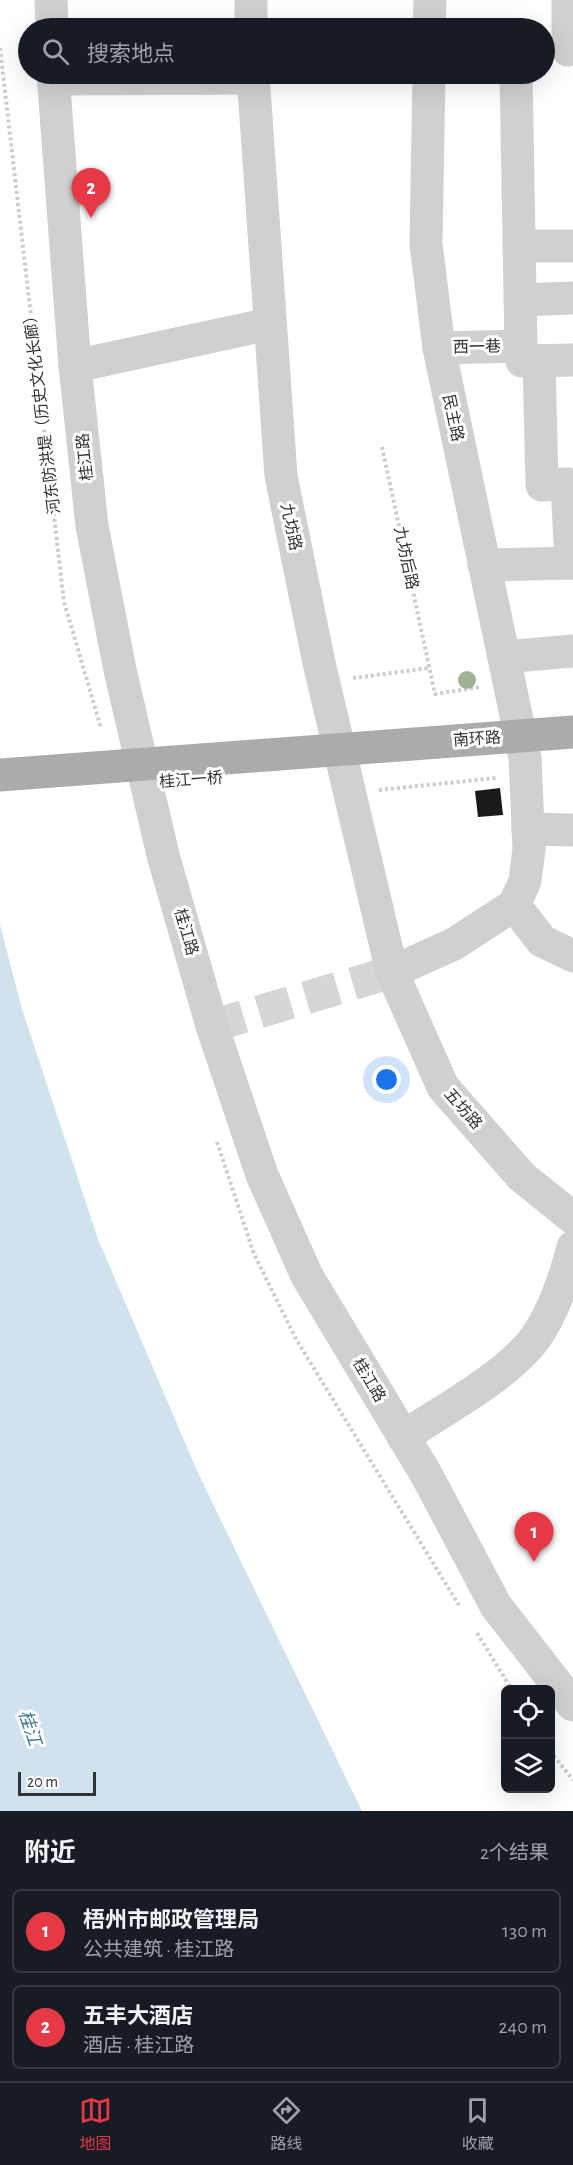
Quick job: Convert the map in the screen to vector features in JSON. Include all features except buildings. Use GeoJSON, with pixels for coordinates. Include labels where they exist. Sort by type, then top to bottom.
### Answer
{"type":"FeatureCollection","features":[{"type":"Feature","properties":{"kind":"main road","name":"南环路"},"geometry":{"type":"LineString","coordinates":[[524,756],[573,732]]}},
{"type":"Feature","properties":{"kind":"main road","name":"南环路"},"geometry":{"type":"LineString","coordinates":[[381,756],[573,755]]}},
{"type":"Feature","properties":{"kind":"main road","name":"桂江一桥"},"geometry":{"type":"LineString","coordinates":[[0,776],[115,767],[381,756]]}},
{"type":"Feature","properties":{"kind":"main road","name":"桂江一桥"},"geometry":{"type":"LineString","coordinates":[[0,795],[381,756]]}},
{"type":"Feature","properties":{"kind":"street"},"geometry":{"type":"LineString","coordinates":[[51,0],[52,18]]}},
{"type":"Feature","properties":{"kind":"street"},"geometry":{"type":"LineString","coordinates":[[568,0],[568,50]]}},
{"type":"Feature","properties":{"kind":"street","name":"桂江路"},"geometry":{"type":"LineString","coordinates":[[54,84],[75,366],[92,526],[120,670],[163,855],[212,1026],[262,1175],[307,1276],[403,1437],[496,1606],[573,1705]]}},
{"type":"Feature","properties":{"kind":"street","name":"九坊路"},"geometry":{"type":"LineString","coordinates":[[254,84],[281,476],[323,681],[392,972]]}},
{"type":"Feature","properties":{"kind":"street","name":"民主路"},"geometry":{"type":"LineString","coordinates":[[429,84],[426,244],[439,348],[524,756],[528,865],[514,904]]}},
{"type":"Feature","properties":{"kind":"street"},"geometry":{"type":"LineString","coordinates":[[484,565],[572,563],[567,484],[542,485],[530,354],[520,300],[516,84]]}},
{"type":"Feature","properties":{"kind":"street"},"geometry":{"type":"LineString","coordinates":[[519,246],[573,246]]}},
{"type":"Feature","properties":{"kind":"street"},"geometry":{"type":"LineString","coordinates":[[520,300],[573,298]]}},
{"type":"Feature","properties":{"kind":"street"},"geometry":{"type":"LineString","coordinates":[[75,366],[269,324]]}},
{"type":"Feature","properties":{"kind":"street","name":"西一巷"},"geometry":{"type":"LineString","coordinates":[[439,348],[530,354],[573,360]]}},
{"type":"Feature","properties":{"kind":"street"},"geometry":{"type":"LineString","coordinates":[[506,670],[573,651]]}},
{"type":"Feature","properties":{"kind":"street"},"geometry":{"type":"LineString","coordinates":[[528,829],[573,830]]}},
{"type":"Feature","properties":{"kind":"street"},"geometry":{"type":"LineString","coordinates":[[392,972],[454,944],[514,904],[542,941],[573,956]]}},
{"type":"Feature","properties":{"kind":"street","name":"五坊路"},"geometry":{"type":"LineString","coordinates":[[392,972],[442,1087],[522,1177],[573,1218]]}},
{"type":"Feature","properties":{"kind":"street"},"geometry":{"type":"LineString","coordinates":[[403,1437],[519,1357],[536,1337],[549,1315],[573,1247]]}},
{"type":"Feature","properties":{"kind":"path"},"geometry":{"type":"LineString","coordinates":[[251,17],[430,16]]}},
{"type":"Feature","properties":{"kind":"path","name":"河东防洪堤（历史文化长廊）"},"geometry":{"type":"LineString","coordinates":[[0,48],[64,602],[88,692],[115,767]]}},
{"type":"Feature","properties":{"kind":"path","name":"九坊后路"},"geometry":{"type":"LineString","coordinates":[[382,447],[435,694],[506,670]]}},
{"type":"Feature","properties":{"kind":"path"},"geometry":{"type":"LineString","coordinates":[[323,681],[429,668]]}},
{"type":"Feature","properties":{"kind":"path"},"geometry":{"type":"LineString","coordinates":[[348,792],[524,756]]}},
{"type":"Feature","properties":{"kind":"path"},"geometry":{"type":"LineString","coordinates":[[555,1757],[573,1780]]}},
{"type":"Feature","properties":{"kind":"water","name":"桂江"},"geometry":{"type":"Polygon","coordinates":[[[0,925],[22,1009],[98,1239],[198,1473],[362,1811],[0,1811],[0,925]]]}},
{"type":"Feature","properties":{"kind":"tunnel"},"geometry":{"type":"LineString","coordinates":[[212,1026],[392,972]]}},
{"type":"Feature","properties":{"kind":"place","name":"五丰大酒店"},"geometry":{"type":"Point","coordinates":[91,218]}},
{"type":"Feature","properties":{"kind":"place","name":"梧州市邮政管理局"},"geometry":{"type":"Point","coordinates":[534,1562]}}]}
